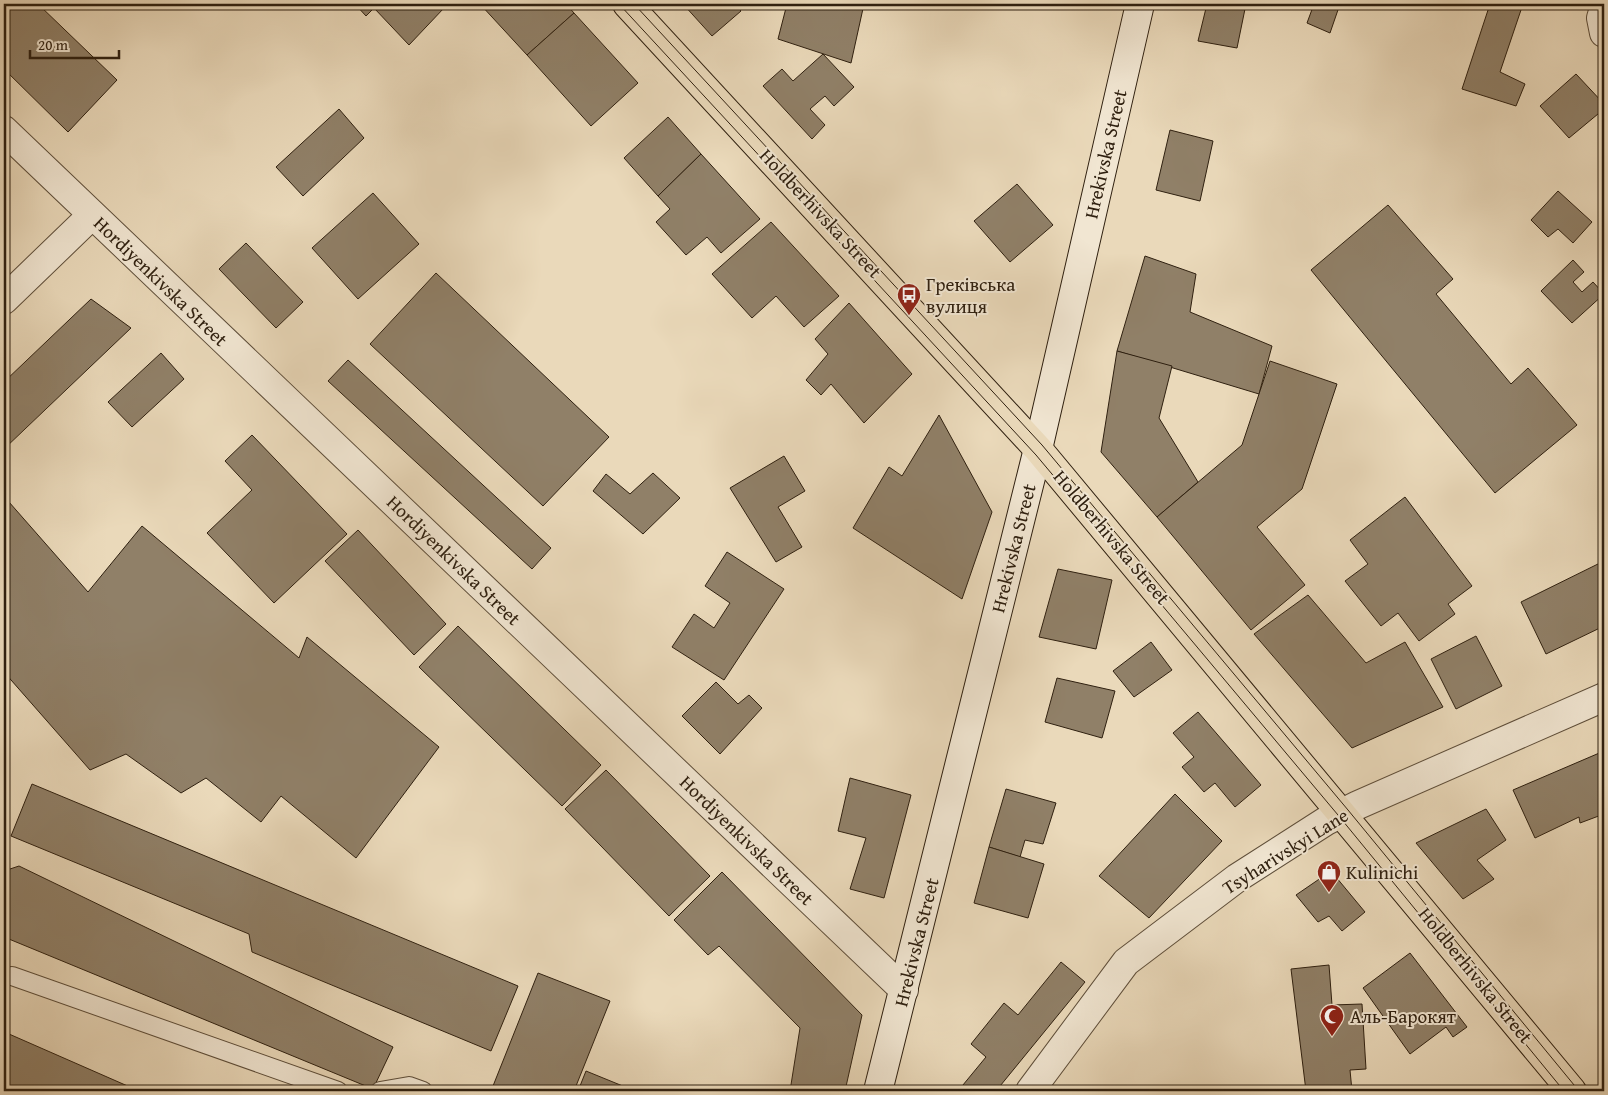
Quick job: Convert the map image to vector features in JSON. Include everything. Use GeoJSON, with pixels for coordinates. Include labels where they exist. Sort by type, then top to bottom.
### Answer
{"type":"FeatureCollection","features":[{"type":"Feature","properties":{"kind":"main road","name":"Holdberhivska Street"},"geometry":{"type":"LineString","coordinates":[[627,4],[1038,448],[1572,1091]]}},
{"type":"Feature","properties":{"kind":"street","name":"Hrekivska Street"},"geometry":{"type":"LineString","coordinates":[[878,1091],[1038,448],[1140,4]]}},
{"type":"Feature","properties":{"kind":"street"},"geometry":{"type":"LineString","coordinates":[[1604,8],[1601,18],[1604,33]]}},
{"type":"Feature","properties":{"kind":"street","name":"Hordiyenkivska Street"},"geometry":{"type":"LineString","coordinates":[[4,130],[904,990]]}},
{"type":"Feature","properties":{"kind":"street"},"geometry":{"type":"LineString","coordinates":[[4,300],[92,215]]}},
{"type":"Feature","properties":{"kind":"street","name":"Tsyharivskyi Lane"},"geometry":{"type":"LineString","coordinates":[[1030,1091],[1126,962],[1237,878],[1318,826],[1343,813],[1604,697]]}},
{"type":"Feature","properties":{"kind":"lane"},"geometry":{"type":"LineString","coordinates":[[12,976],[338,1091]]}},
{"type":"Feature","properties":{"kind":"lane"},"geometry":{"type":"LineString","coordinates":[[380,1091],[409,1086],[423,1091]]}},
{"type":"Feature","properties":{"kind":"building"},"geometry":{"type":"Polygon","coordinates":[[[4,4],[38,4],[117,80],[68,132],[4,69],[4,4]]]}},
{"type":"Feature","properties":{"kind":"building"},"geometry":{"type":"Polygon","coordinates":[[[355,4],[406,4],[409,7],[412,4],[441,4],[444,8],[409,45],[374,8],[366,16],[355,4]]]}},
{"type":"Feature","properties":{"kind":"building"},"geometry":{"type":"Polygon","coordinates":[[[480,4],[566,4],[574,13],[527,55],[480,4]]]}},
{"type":"Feature","properties":{"kind":"building"},"geometry":{"type":"Polygon","coordinates":[[[683,4],[735,4],[741,11],[712,36],[683,4]]]}},
{"type":"Feature","properties":{"kind":"building"},"geometry":{"type":"Polygon","coordinates":[[[787,4],[864,4],[851,63],[778,39],[787,4]]]}},
{"type":"Feature","properties":{"kind":"building"},"geometry":{"type":"Polygon","coordinates":[[[1207,4],[1246,4],[1237,48],[1198,41],[1207,4]]]}},
{"type":"Feature","properties":{"kind":"building"},"geometry":{"type":"Polygon","coordinates":[[[1314,4],[1340,4],[1330,33],[1307,23],[1314,4]]]}},
{"type":"Feature","properties":{"kind":"building"},"geometry":{"type":"Polygon","coordinates":[[[1490,4],[1523,4],[1500,72],[1525,84],[1516,106],[1462,89],[1490,4]]]}},
{"type":"Feature","properties":{"kind":"building"},"geometry":{"type":"Polygon","coordinates":[[[574,13],[638,83],[591,126],[527,55],[574,13]]]}},
{"type":"Feature","properties":{"kind":"building"},"geometry":{"type":"Polygon","coordinates":[[[823,54],[854,87],[834,106],[825,96],[810,109],[825,125],[812,139],[763,86],[782,69],[793,81],[823,54]]]}},
{"type":"Feature","properties":{"kind":"building"},"geometry":{"type":"Polygon","coordinates":[[[1576,74],[1604,104],[1604,109],[1569,138],[1540,106],[1576,74]]]}},
{"type":"Feature","properties":{"kind":"building"},"geometry":{"type":"Polygon","coordinates":[[[339,109],[364,138],[303,196],[276,167],[339,109]]]}},
{"type":"Feature","properties":{"kind":"building"},"geometry":{"type":"Polygon","coordinates":[[[668,117],[701,154],[658,196],[624,158],[668,117]]]}},
{"type":"Feature","properties":{"kind":"building"},"geometry":{"type":"Polygon","coordinates":[[[1170,130],[1213,141],[1200,201],[1156,190],[1170,130]]]}},
{"type":"Feature","properties":{"kind":"building"},"geometry":{"type":"Polygon","coordinates":[[[701,154],[760,219],[721,253],[707,237],[686,255],[656,222],[670,209],[658,196],[701,154]]]}},
{"type":"Feature","properties":{"kind":"building"},"geometry":{"type":"Polygon","coordinates":[[[1017,184],[1053,225],[1010,262],[974,221],[1017,184]]]}},
{"type":"Feature","properties":{"kind":"building"},"geometry":{"type":"Polygon","coordinates":[[[1558,191],[1592,222],[1573,243],[1558,229],[1548,237],[1531,220],[1558,191]]]}},
{"type":"Feature","properties":{"kind":"building"},"geometry":{"type":"Polygon","coordinates":[[[373,193],[419,244],[358,299],[312,248],[373,193]]]}},
{"type":"Feature","properties":{"kind":"building"},"geometry":{"type":"Polygon","coordinates":[[[1388,205],[1453,279],[1436,294],[1511,384],[1528,368],[1577,425],[1495,493],[1311,270],[1388,205]]]}},
{"type":"Feature","properties":{"kind":"building"},"geometry":{"type":"Polygon","coordinates":[[[771,222],[839,296],[804,327],[776,296],[752,318],[712,274],[771,222]]]}},
{"type":"Feature","properties":{"kind":"building"},"geometry":{"type":"Polygon","coordinates":[[[246,243],[303,302],[276,328],[219,269],[246,243]]]}},
{"type":"Feature","properties":{"kind":"building"},"geometry":{"type":"Polygon","coordinates":[[[1145,256],[1196,274],[1190,312],[1272,346],[1259,394],[1117,351],[1145,256]]]}},
{"type":"Feature","properties":{"kind":"building"},"geometry":{"type":"Polygon","coordinates":[[[1573,260],[1584,272],[1573,282],[1582,292],[1593,282],[1604,294],[1572,323],[1541,291],[1573,260]]]}},
{"type":"Feature","properties":{"kind":"building"},"geometry":{"type":"Polygon","coordinates":[[[436,273],[609,437],[543,506],[370,344],[436,273]]]}},
{"type":"Feature","properties":{"kind":"building"},"geometry":{"type":"Polygon","coordinates":[[[91,299],[131,328],[4,449],[4,382],[91,299]]]}},
{"type":"Feature","properties":{"kind":"building"},"geometry":{"type":"Polygon","coordinates":[[[849,303],[912,374],[864,423],[831,384],[821,395],[806,380],[828,354],[815,339],[849,303]]]}},
{"type":"Feature","properties":{"kind":"building"},"geometry":{"type":"Polygon","coordinates":[[[1117,351],[1172,366],[1159,418],[1198,482],[1157,517],[1101,452],[1117,351]]]}},
{"type":"Feature","properties":{"kind":"building"},"geometry":{"type":"Polygon","coordinates":[[[161,353],[184,379],[132,427],[108,402],[161,353]]]}},
{"type":"Feature","properties":{"kind":"building"},"geometry":{"type":"Polygon","coordinates":[[[348,360],[551,548],[532,569],[328,381],[348,360]]]}},
{"type":"Feature","properties":{"kind":"building"},"geometry":{"type":"Polygon","coordinates":[[[1270,361],[1337,384],[1302,489],[1257,527],[1305,585],[1251,630],[1157,517],[1242,445],[1270,361]]]}},
{"type":"Feature","properties":{"kind":"building"},"geometry":{"type":"Polygon","coordinates":[[[939,415],[992,512],[962,599],[853,528],[889,467],[902,476],[939,415]]]}},
{"type":"Feature","properties":{"kind":"building"},"geometry":{"type":"Polygon","coordinates":[[[252,435],[347,534],[274,603],[207,533],[252,490],[225,461],[252,435]]]}},
{"type":"Feature","properties":{"kind":"building"},"geometry":{"type":"Polygon","coordinates":[[[784,456],[805,491],[778,507],[802,547],[776,562],[730,488],[784,456]]]}},
{"type":"Feature","properties":{"kind":"building"},"geometry":{"type":"Polygon","coordinates":[[[653,473],[680,498],[643,534],[593,491],[606,474],[630,494],[653,473]]]}},
{"type":"Feature","properties":{"kind":"building"},"geometry":{"type":"Polygon","coordinates":[[[1405,497],[1472,586],[1448,604],[1455,614],[1419,641],[1398,613],[1381,626],[1345,581],[1368,564],[1350,540],[1405,497]]]}},
{"type":"Feature","properties":{"kind":"building"},"geometry":{"type":"Polygon","coordinates":[[[9,502],[88,592],[142,526],[299,658],[307,637],[439,747],[356,858],[281,796],[261,822],[206,778],[181,793],[126,754],[90,770],[4,672],[4,507],[9,502]]]}},
{"type":"Feature","properties":{"kind":"building"},"geometry":{"type":"Polygon","coordinates":[[[358,530],[446,624],[414,655],[325,561],[358,530]]]}},
{"type":"Feature","properties":{"kind":"building"},"geometry":{"type":"Polygon","coordinates":[[[727,552],[784,589],[724,680],[672,647],[694,614],[714,628],[730,603],[705,586],[727,552]]]}},
{"type":"Feature","properties":{"kind":"building"},"geometry":{"type":"Polygon","coordinates":[[[1604,561],[1604,626],[1546,654],[1521,602],[1604,561]]]}},
{"type":"Feature","properties":{"kind":"building"},"geometry":{"type":"Polygon","coordinates":[[[1058,569],[1112,580],[1096,649],[1039,637],[1058,569]]]}},
{"type":"Feature","properties":{"kind":"building"},"geometry":{"type":"Polygon","coordinates":[[[1308,595],[1366,663],[1405,642],[1443,707],[1352,748],[1254,634],[1308,595]]]}},
{"type":"Feature","properties":{"kind":"building"},"geometry":{"type":"Polygon","coordinates":[[[458,626],[601,765],[562,806],[419,667],[458,626]]]}},
{"type":"Feature","properties":{"kind":"building"},"geometry":{"type":"Polygon","coordinates":[[[1476,636],[1502,686],[1456,709],[1431,659],[1476,636]]]}},
{"type":"Feature","properties":{"kind":"building"},"geometry":{"type":"Polygon","coordinates":[[[1151,642],[1172,670],[1134,697],[1113,671],[1151,642]]]}},
{"type":"Feature","properties":{"kind":"building"},"geometry":{"type":"Polygon","coordinates":[[[1057,678],[1115,691],[1102,738],[1045,722],[1057,678]]]}},
{"type":"Feature","properties":{"kind":"building"},"geometry":{"type":"Polygon","coordinates":[[[716,682],[738,704],[749,695],[762,708],[720,754],[682,716],[716,682]]]}},
{"type":"Feature","properties":{"kind":"building"},"geometry":{"type":"Polygon","coordinates":[[[1198,712],[1261,785],[1235,807],[1215,783],[1204,792],[1182,767],[1194,757],[1173,733],[1198,712]]]}},
{"type":"Feature","properties":{"kind":"building"},"geometry":{"type":"Polygon","coordinates":[[[1604,751],[1604,814],[1580,823],[1579,817],[1535,838],[1513,790],[1604,751]]]}},
{"type":"Feature","properties":{"kind":"building"},"geometry":{"type":"Polygon","coordinates":[[[606,770],[710,876],[669,916],[565,809],[606,770]]]}},
{"type":"Feature","properties":{"kind":"building"},"geometry":{"type":"Polygon","coordinates":[[[850,778],[911,795],[884,898],[850,889],[866,838],[838,831],[850,778]]]}},
{"type":"Feature","properties":{"kind":"building"},"geometry":{"type":"Polygon","coordinates":[[[32,784],[518,986],[491,1051],[252,952],[249,934],[11,836],[32,784]]]}},
{"type":"Feature","properties":{"kind":"building"},"geometry":{"type":"Polygon","coordinates":[[[1006,789],[1056,803],[1043,844],[1025,840],[1020,857],[989,847],[1006,789]]]}},
{"type":"Feature","properties":{"kind":"building"},"geometry":{"type":"Polygon","coordinates":[[[1175,794],[1222,841],[1149,918],[1099,876],[1175,794]]]}},
{"type":"Feature","properties":{"kind":"building"},"geometry":{"type":"Polygon","coordinates":[[[1486,809],[1506,840],[1477,860],[1494,879],[1463,899],[1416,843],[1486,809]]]}},
{"type":"Feature","properties":{"kind":"building"},"geometry":{"type":"Polygon","coordinates":[[[989,847],[1044,864],[1028,918],[974,903],[989,847]]]}},
{"type":"Feature","properties":{"kind":"building"},"geometry":{"type":"Polygon","coordinates":[[[19,866],[393,1047],[373,1089],[4,937],[4,871],[19,866]]]}},
{"type":"Feature","properties":{"kind":"building"},"geometry":{"type":"Polygon","coordinates":[[[1331,871],[1365,912],[1342,931],[1329,916],[1318,922],[1296,895],[1331,871]]]}},
{"type":"Feature","properties":{"kind":"building"},"geometry":{"type":"Polygon","coordinates":[[[722,872],[862,1015],[845,1091],[790,1091],[800,1028],[719,946],[708,955],[674,920],[722,872]]]}},
{"type":"Feature","properties":{"kind":"building"},"geometry":{"type":"Polygon","coordinates":[[[1410,953],[1467,1027],[1453,1037],[1446,1027],[1410,1054],[1363,988],[1410,953]]]}},
{"type":"Feature","properties":{"kind":"building"},"geometry":{"type":"Polygon","coordinates":[[[1061,962],[1085,982],[996,1091],[958,1091],[986,1057],[971,1044],[1004,1003],[1018,1015],[1061,962]]]}},
{"type":"Feature","properties":{"kind":"building","name":"Аль-Барокят"},"geometry":{"type":"Polygon","coordinates":[[[1329,965],[1332,1005],[1362,1004],[1366,1069],[1350,1070],[1352,1091],[1306,1091],[1291,969],[1329,965]]]}},
{"type":"Feature","properties":{"kind":"building"},"geometry":{"type":"Polygon","coordinates":[[[538,973],[610,1001],[574,1091],[506,1091],[493,1086],[538,973]]]}},
{"type":"Feature","properties":{"kind":"building"},"geometry":{"type":"Polygon","coordinates":[[[9,1034],[139,1091],[4,1091],[4,1046],[9,1034]]]}},
{"type":"Feature","properties":{"kind":"building"},"geometry":{"type":"Polygon","coordinates":[[[586,1071],[635,1091],[578,1091],[586,1071]]]}},
{"type":"Feature","properties":{"kind":"tram line"},"geometry":{"type":"LineString","coordinates":[[619,4],[1036,455],[1338,815],[1564,1091]]}},
{"type":"Feature","properties":{"kind":"tram line"},"geometry":{"type":"LineString","coordinates":[[634,4],[1042,445],[1348,810],[1579,1091]]}},
{"type":"Feature","properties":{"kind":"place","name":"Греківська вулиця"},"geometry":{"type":"Point","coordinates":[909,316]}},
{"type":"Feature","properties":{"kind":"place","name":"Kulinichi"},"geometry":{"type":"Point","coordinates":[1329,893]}},
{"type":"Feature","properties":{"kind":"place","name":"Аль-Барокят"},"geometry":{"type":"Point","coordinates":[1332,1037]}}]}
